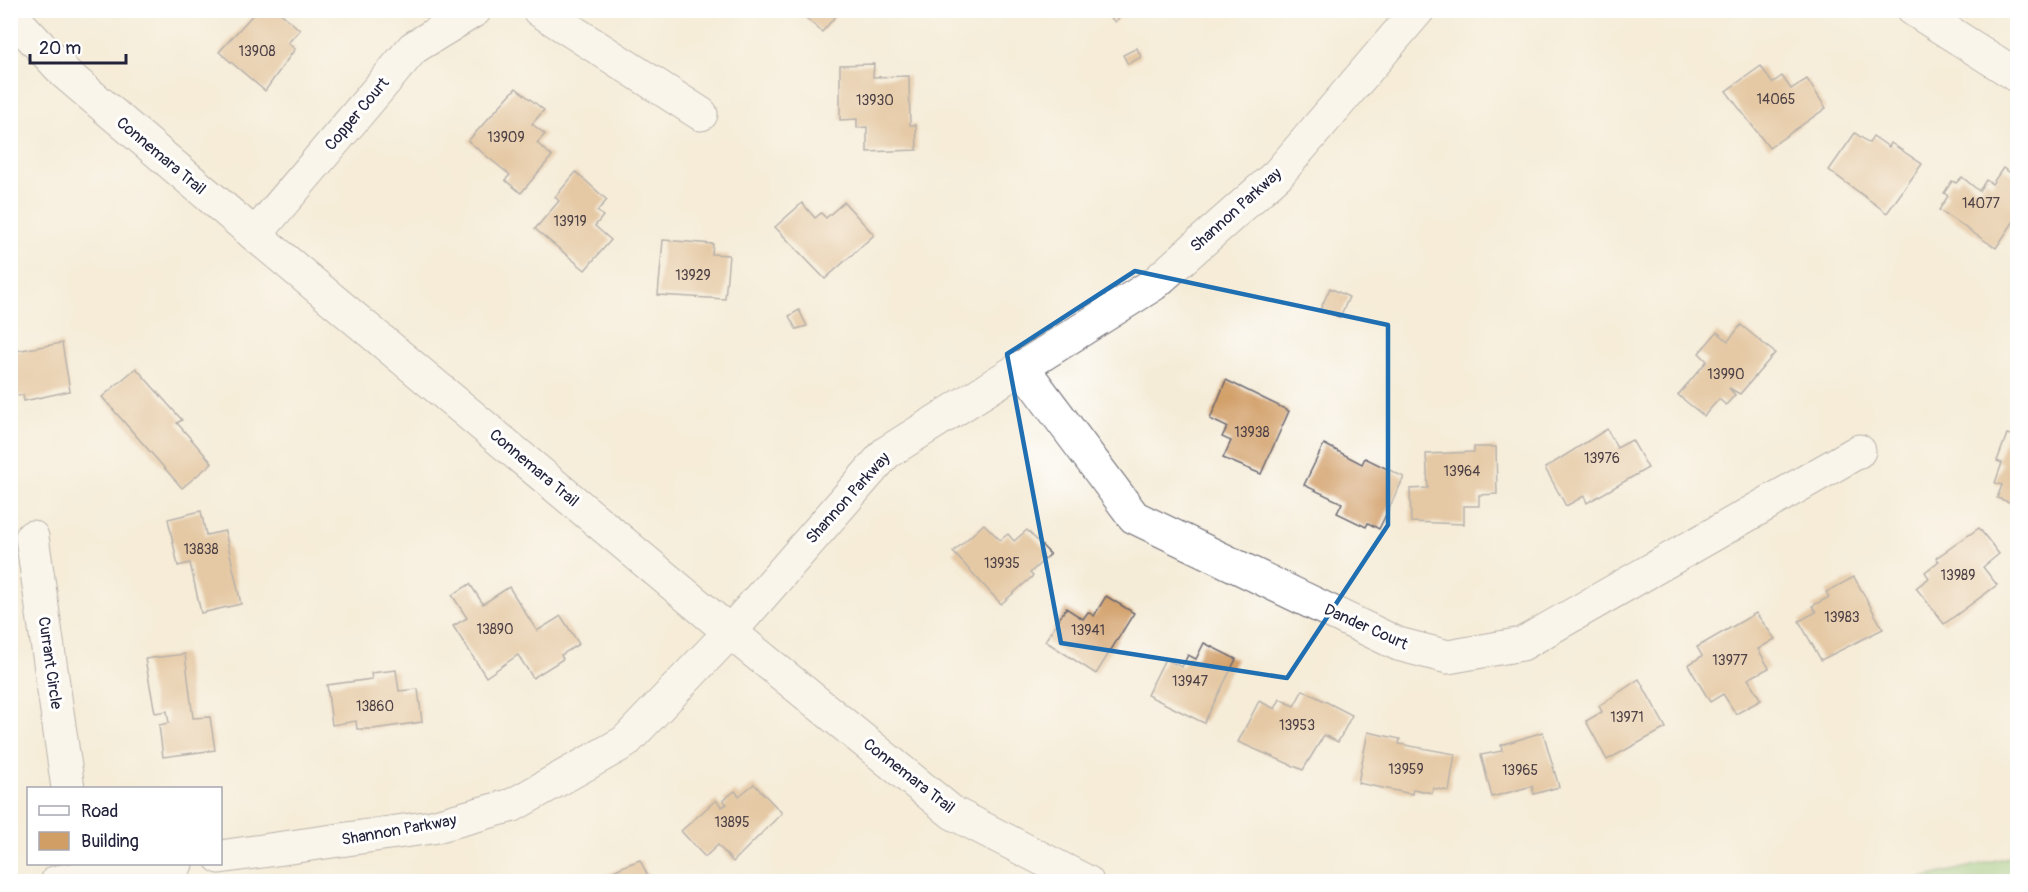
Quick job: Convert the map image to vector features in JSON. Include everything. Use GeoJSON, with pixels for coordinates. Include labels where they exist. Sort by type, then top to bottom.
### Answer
{"type":"FeatureCollection","features":[{"type":"Feature","properties":{"kind":"street","name":"Copper Court"},"geometry":{"type":"LineString","coordinates":[[255,235],[412,48],[475,10]]}},
{"type":"Feature","properties":{"kind":"street"},"geometry":{"type":"LineString","coordinates":[[539,10],[701,114]]}},
{"type":"Feature","properties":{"kind":"street","name":"Shannon Parkway"},"geometry":{"type":"LineString","coordinates":[[222,857],[432,827],[513,805],[625,742],[730,632],[886,453],[1154,284],[1278,174],[1418,10]]}},
{"type":"Feature","properties":{"kind":"street"},"geometry":{"type":"LineString","coordinates":[[1914,10],[2018,76]]}},
{"type":"Feature","properties":{"kind":"street","name":"Connemara Trail"},"geometry":{"type":"LineString","coordinates":[[10,14],[66,74],[255,235],[730,632],[953,813],[1087,882]]}},
{"type":"Feature","properties":{"kind":"street","name":"Dander Court"},"geometry":{"type":"LineString","coordinates":[[1022,367],[1134,517],[1398,644],[1448,657],[1522,644],[1859,451]]}},
{"type":"Feature","properties":{"kind":"street","name":"Currant Circle"},"geometry":{"type":"LineString","coordinates":[[32,537],[68,787]]}},
{"type":"Feature","properties":{"kind":"street"},"geometry":{"type":"LineString","coordinates":[[72,874],[166,865]]}},
{"type":"Feature","properties":{"kind":"highlighted area"},"geometry":{"type":"Polygon","coordinates":[[[1135,271],[1388,325],[1388,525],[1287,678],[1061,643],[1007,354],[1135,271]]]}},
{"type":"Feature","properties":{"kind":"green space"},"geometry":{"type":"Polygon","coordinates":[[[2017,855],[2017,881],[1909,881],[2017,855]]]}},
{"type":"Feature","properties":{"kind":"building"},"geometry":{"type":"Polygon","coordinates":[[[257,10],[277,10],[300,30],[288,43],[295,49],[265,91],[219,52],[257,10]]]}},
{"type":"Feature","properties":{"kind":"building"},"geometry":{"type":"Polygon","coordinates":[[[797,10],[841,10],[822,32],[797,10]]]}},
{"type":"Feature","properties":{"kind":"building"},"geometry":{"type":"Polygon","coordinates":[[[1103,10],[1123,10],[1124,12],[1115,22],[1103,10]]]}},
{"type":"Feature","properties":{"kind":"building"},"geometry":{"type":"Polygon","coordinates":[[[1137,48],[1141,57],[1128,64],[1123,55],[1137,48]]]}},
{"type":"Feature","properties":{"kind":"building"},"geometry":{"type":"Polygon","coordinates":[[[874,64],[873,77],[909,76],[910,125],[916,125],[917,150],[867,152],[867,127],[857,128],[857,119],[840,120],[840,65],[874,64]]]}},
{"type":"Feature","properties":{"kind":"building"},"geometry":{"type":"Polygon","coordinates":[[[1761,66],[1772,83],[1782,76],[1791,89],[1807,79],[1826,108],[1769,148],[1726,91],[1761,66]]]}},
{"type":"Feature","properties":{"kind":"building"},"geometry":{"type":"Polygon","coordinates":[[[516,88],[544,110],[532,124],[545,134],[537,143],[552,156],[521,193],[505,180],[510,175],[468,141],[516,88]]]}},
{"type":"Feature","properties":{"kind":"building"},"geometry":{"type":"Polygon","coordinates":[[[1855,133],[1869,143],[1873,136],[1889,147],[1891,143],[1922,164],[1887,213],[1829,170],[1855,133]]]}},
{"type":"Feature","properties":{"kind":"building"},"geometry":{"type":"Polygon","coordinates":[[[2003,168],[2018,178],[2018,215],[1996,248],[1939,210],[1948,196],[1944,193],[1952,181],[1956,183],[1962,177],[1979,191],[1986,180],[1992,184],[2003,168]]]}},
{"type":"Feature","properties":{"kind":"building"},"geometry":{"type":"Polygon","coordinates":[[[576,172],[607,200],[597,211],[603,216],[595,226],[611,240],[585,270],[535,229],[559,201],[555,197],[576,172]]]}},
{"type":"Feature","properties":{"kind":"building"},"geometry":{"type":"Polygon","coordinates":[[[844,202],[874,235],[825,279],[775,227],[802,203],[815,218],[821,213],[826,218],[844,202]]]}},
{"type":"Feature","properties":{"kind":"building"},"geometry":{"type":"Polygon","coordinates":[[[663,240],[713,244],[712,254],[729,255],[725,299],[658,295],[663,240]]]}},
{"type":"Feature","properties":{"kind":"building"},"geometry":{"type":"Polygon","coordinates":[[[1330,288],[1349,297],[1340,317],[1320,310],[1330,288]]]}},
{"type":"Feature","properties":{"kind":"building"},"geometry":{"type":"Polygon","coordinates":[[[799,310],[807,326],[796,329],[789,316],[799,310]]]}},
{"type":"Feature","properties":{"kind":"building"},"geometry":{"type":"Polygon","coordinates":[[[1741,325],[1775,353],[1740,394],[1729,388],[1735,395],[1726,405],[1719,399],[1704,416],[1678,395],[1707,361],[1699,353],[1717,332],[1728,341],[1741,325]]]}},
{"type":"Feature","properties":{"kind":"building"},"geometry":{"type":"Polygon","coordinates":[[[62,343],[70,391],[24,401],[23,395],[10,397],[10,352],[62,343]]]}},
{"type":"Feature","properties":{"kind":"building"},"geometry":{"type":"Polygon","coordinates":[[[136,368],[182,420],[177,423],[212,463],[182,488],[102,397],[136,368]]]}},
{"type":"Feature","properties":{"kind":"building"},"geometry":{"type":"Polygon","coordinates":[[[1226,380],[1289,411],[1261,474],[1223,458],[1231,441],[1222,437],[1227,427],[1210,419],[1226,380]]]}},
{"type":"Feature","properties":{"kind":"building"},"geometry":{"type":"Polygon","coordinates":[[[1607,429],[1617,448],[1632,440],[1648,468],[1587,503],[1584,496],[1566,506],[1545,468],[1607,429]]]}},
{"type":"Feature","properties":{"kind":"building"},"geometry":{"type":"Polygon","coordinates":[[[2007,434],[2018,437],[2018,505],[1997,498],[2002,485],[1995,483],[2002,463],[1997,461],[2007,434]]]}},
{"type":"Feature","properties":{"kind":"building"},"geometry":{"type":"Polygon","coordinates":[[[1324,444],[1362,464],[1365,458],[1404,477],[1379,529],[1368,523],[1366,527],[1337,513],[1342,503],[1304,485],[1324,444]]]}},
{"type":"Feature","properties":{"kind":"building"},"geometry":{"type":"Polygon","coordinates":[[[1474,447],[1496,447],[1497,494],[1479,495],[1479,506],[1464,506],[1464,524],[1411,522],[1410,489],[1428,488],[1426,454],[1474,452],[1474,447]]]}},
{"type":"Feature","properties":{"kind":"building"},"geometry":{"type":"Polygon","coordinates":[[[201,511],[206,535],[225,531],[241,604],[201,613],[190,563],[178,566],[168,519],[201,511]]]}},
{"type":"Feature","properties":{"kind":"building"},"geometry":{"type":"Polygon","coordinates":[[[984,524],[1000,540],[1008,534],[1014,541],[1027,530],[1050,554],[1030,573],[1033,576],[1001,604],[953,552],[984,524]]]}},
{"type":"Feature","properties":{"kind":"building"},"geometry":{"type":"Polygon","coordinates":[[[1979,528],[1999,554],[1983,567],[1997,585],[1944,624],[1916,588],[1929,578],[1925,572],[1939,561],[1936,558],[1979,528]]]}},
{"type":"Feature","properties":{"kind":"building"},"geometry":{"type":"Polygon","coordinates":[[[1854,577],[1883,629],[1821,660],[1799,621],[1816,612],[1812,606],[1829,597],[1826,592],[1854,577]]]}},
{"type":"Feature","properties":{"kind":"building"},"geometry":{"type":"Polygon","coordinates":[[[470,584],[483,604],[509,587],[537,631],[561,616],[579,644],[561,655],[563,659],[533,678],[518,655],[486,677],[453,626],[467,618],[452,595],[470,584]]]}},
{"type":"Feature","properties":{"kind":"building"},"geometry":{"type":"Polygon","coordinates":[[[1106,596],[1134,613],[1096,674],[1045,641],[1066,608],[1083,619],[1088,612],[1094,616],[1106,596]]]}},
{"type":"Feature","properties":{"kind":"building"},"geometry":{"type":"Polygon","coordinates":[[[1756,613],[1775,639],[1758,649],[1769,668],[1748,679],[1761,700],[1736,714],[1723,694],[1710,702],[1688,665],[1702,656],[1697,647],[1756,613]]]}},
{"type":"Feature","properties":{"kind":"building"},"geometry":{"type":"Polygon","coordinates":[[[1204,643],[1236,659],[1204,723],[1147,695],[1165,659],[1182,667],[1188,655],[1196,659],[1204,643]]]}},
{"type":"Feature","properties":{"kind":"building"},"geometry":{"type":"Polygon","coordinates":[[[185,654],[193,718],[210,717],[215,750],[163,757],[159,725],[169,723],[167,711],[155,713],[145,659],[185,654]]]}},
{"type":"Feature","properties":{"kind":"building"},"geometry":{"type":"Polygon","coordinates":[[[396,670],[399,691],[418,689],[422,722],[373,729],[357,729],[356,721],[332,725],[327,685],[372,679],[371,673],[396,670]]]}},
{"type":"Feature","properties":{"kind":"building"},"geometry":{"type":"Polygon","coordinates":[[[1639,679],[1666,728],[1607,760],[1586,721],[1602,712],[1599,706],[1639,679]]]}},
{"type":"Feature","properties":{"kind":"building"},"geometry":{"type":"Polygon","coordinates":[[[1303,690],[1352,715],[1338,742],[1324,735],[1303,770],[1238,742],[1259,701],[1275,709],[1280,699],[1294,706],[1303,690]]]}},
{"type":"Feature","properties":{"kind":"building"},"geometry":{"type":"Polygon","coordinates":[[[1368,732],[1400,739],[1399,744],[1455,754],[1449,791],[1433,788],[1432,793],[1413,789],[1412,794],[1358,783],[1368,732]]]}},
{"type":"Feature","properties":{"kind":"building"},"geometry":{"type":"Polygon","coordinates":[[[1543,732],[1559,787],[1534,794],[1532,786],[1492,797],[1481,755],[1502,751],[1501,745],[1543,732]]]}},
{"type":"Feature","properties":{"kind":"building"},"geometry":{"type":"Polygon","coordinates":[[[754,784],[782,813],[733,862],[718,845],[705,857],[681,831],[716,800],[722,807],[727,804],[723,800],[735,791],[739,796],[754,784]]]}},
{"type":"Feature","properties":{"kind":"building"},"geometry":{"type":"Polygon","coordinates":[[[640,860],[651,882],[591,882],[624,866],[640,860]]]}}]}
